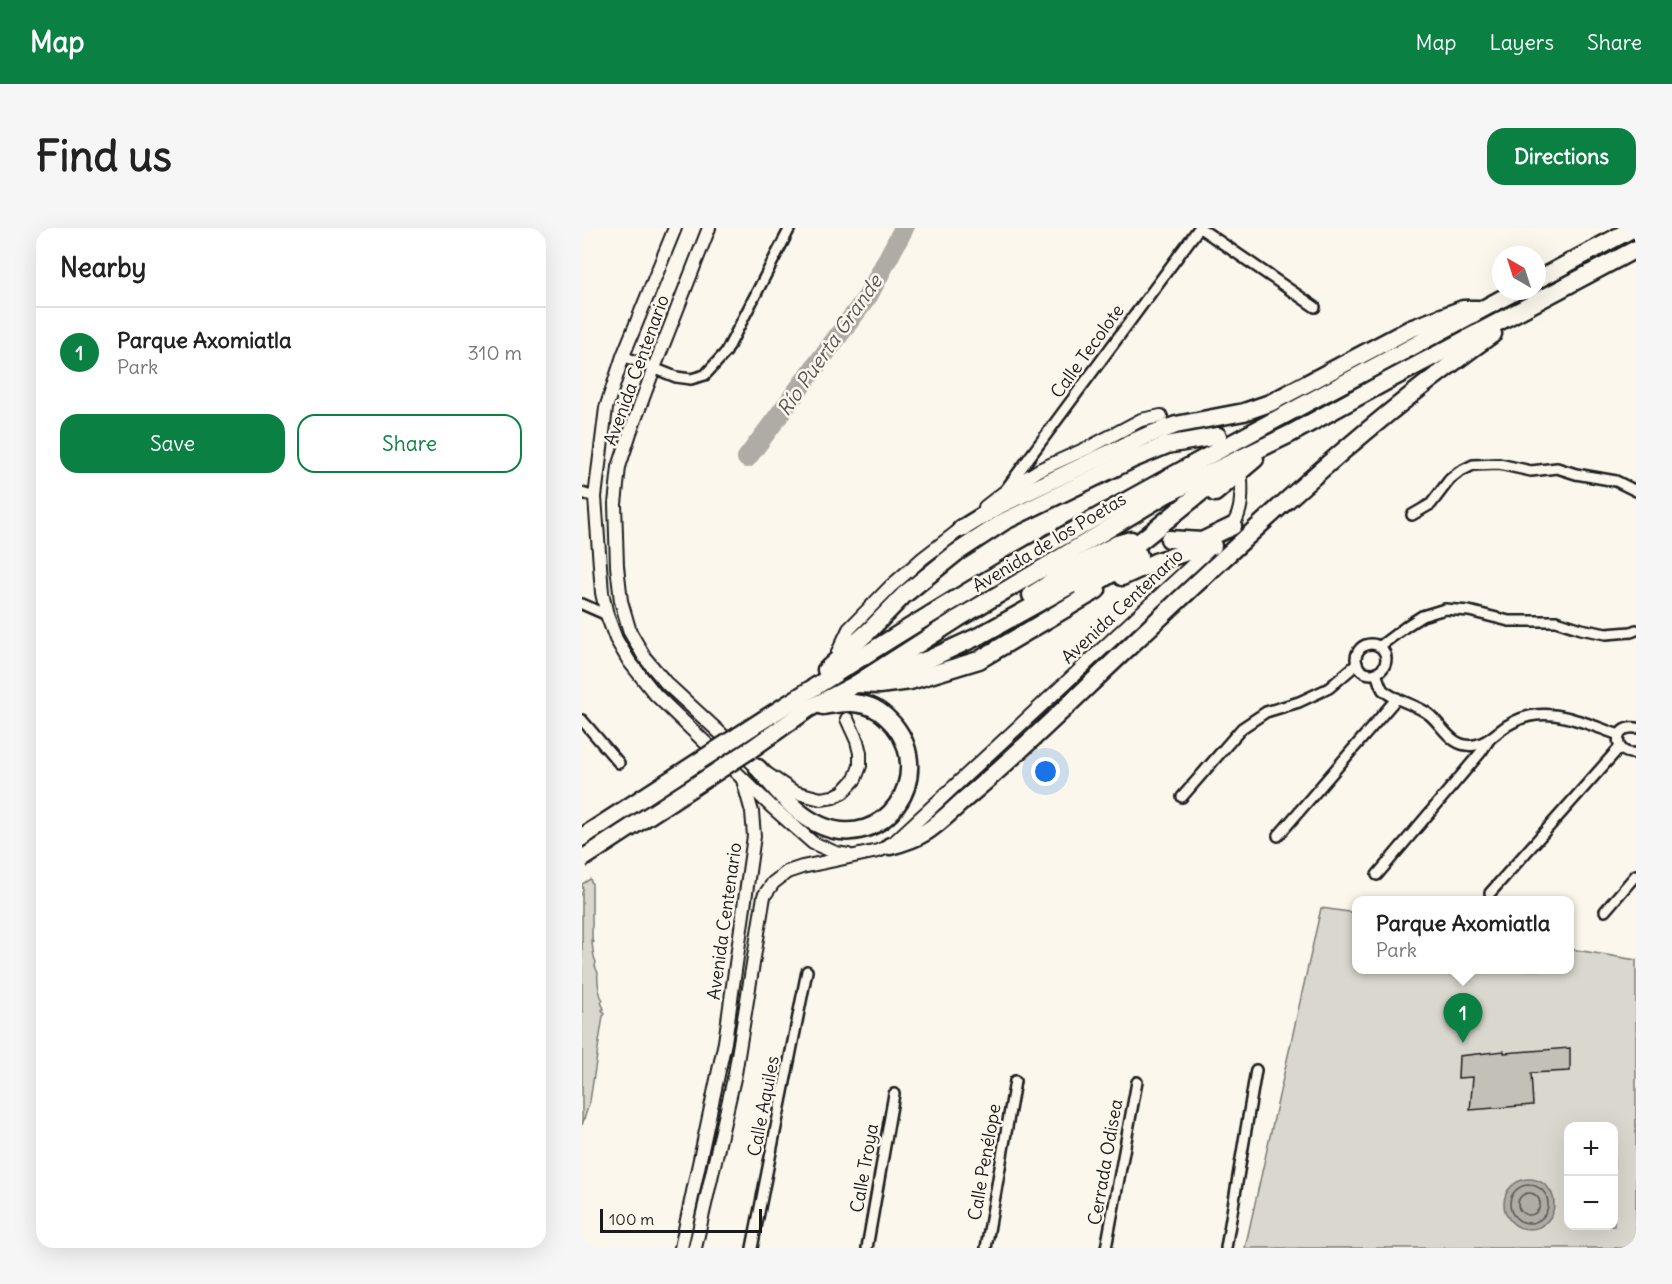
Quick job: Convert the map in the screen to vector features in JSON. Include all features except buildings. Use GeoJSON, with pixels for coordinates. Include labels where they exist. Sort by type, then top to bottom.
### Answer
{"type":"FeatureCollection","features":[{"type":"Feature","properties":{"kind":"highway"},"geometry":{"type":"LineString","coordinates":[[1546,275],[1634,228]]}},
{"type":"Feature","properties":{"kind":"highway"},"geometry":{"type":"LineString","coordinates":[[890,846],[910,841],[926,832],[1000,768],[1225,557],[1341,453],[1399,405],[1464,354],[1556,291],[1636,249]]}},
{"type":"Feature","properties":{"kind":"highway","name":"Avenida de los Poetas"},"geometry":{"type":"LineString","coordinates":[[969,617],[1167,494],[1290,434],[1556,291]]}},
{"type":"Feature","properties":{"kind":"highway","name":"Avenida de los Poetas"},"geometry":{"type":"LineString","coordinates":[[582,837],[858,659],[1020,561],[1124,502],[1499,300]]}},
{"type":"Feature","properties":{"kind":"highway"},"geometry":{"type":"LineString","coordinates":[[961,529],[1000,506],[1146,436],[1176,425],[1257,408],[1410,329],[1462,309],[1482,309]]}},
{"type":"Feature","properties":{"kind":"highway"},"geometry":{"type":"LineString","coordinates":[[856,684],[929,659],[981,635],[1030,608],[1137,544],[1215,480],[1290,434]]}},
{"type":"Feature","properties":{"kind":"highway"},"geometry":{"type":"LineString","coordinates":[[775,712],[843,655],[904,595],[956,553],[1005,521],[1133,459],[1167,446],[1219,437]]}},
{"type":"Feature","properties":{"kind":"highway"},"geometry":{"type":"LineString","coordinates":[[919,674],[1016,628],[1116,572],[1151,547],[1260,454]]}},
{"type":"Feature","properties":{"kind":"highway"},"geometry":{"type":"LineString","coordinates":[[1169,539],[1202,541],[1233,526]]}},
{"type":"Feature","properties":{"kind":"highway"},"geometry":{"type":"LineString","coordinates":[[944,652],[951,640],[1047,585],[1058,576],[1117,544],[1132,539]]}},
{"type":"Feature","properties":{"kind":"highway"},"geometry":{"type":"LineString","coordinates":[[984,654],[1130,573],[1172,556],[1213,546]]}},
{"type":"Feature","properties":{"kind":"highway"},"geometry":{"type":"LineString","coordinates":[[582,859],[750,750],[808,709],[899,660],[969,617],[1042,577],[1058,576]]}},
{"type":"Feature","properties":{"kind":"highway"},"geometry":{"type":"LineString","coordinates":[[1012,605],[1030,608]]}},
{"type":"Feature","properties":{"kind":"highway"},"geometry":{"type":"LineString","coordinates":[[856,684],[879,686],[979,660],[1016,628]]}},
{"type":"Feature","properties":{"kind":"highway"},"geometry":{"type":"LineString","coordinates":[[1000,768],[1006,752],[1036,717],[1060,703],[1073,700]]}},
{"type":"Feature","properties":{"kind":"highway"},"geometry":{"type":"LineString","coordinates":[[758,768],[791,805],[820,825],[836,831],[863,830],[896,807],[904,796],[908,782],[908,754],[905,743],[887,717],[871,706],[858,703],[808,709]]}},
{"type":"Feature","properties":{"kind":"main road","name":"Avenida Centenario"},"geometry":{"type":"LineString","coordinates":[[675,228],[623,356],[606,408],[595,497],[602,593],[616,639],[629,661],[655,694],[742,778],[752,812],[754,836],[725,1042],[681,1248]]}},
{"type":"Feature","properties":{"kind":"main road","name":"Avenida Centenario"},"geometry":{"type":"LineString","coordinates":[[709,228],[619,467],[615,504],[617,566],[621,601],[630,632],[645,658],[666,683],[758,768],[794,792],[821,799],[833,797],[843,792],[855,779],[860,766],[860,753],[847,719]]}},
{"type":"Feature","properties":{"kind":"main road"},"geometry":{"type":"LineString","coordinates":[[838,652],[849,629],[882,596],[923,558],[961,529],[982,508],[1039,471],[1141,420],[1161,416]]}},
{"type":"Feature","properties":{"kind":"main road"},"geometry":{"type":"LineString","coordinates":[[1204,426],[1219,437]]}},
{"type":"Feature","properties":{"kind":"main road","name":"Avenida Centenario"},"geometry":{"type":"LineString","coordinates":[[695,1248],[735,1074],[764,896],[772,883],[787,872],[802,867],[878,851],[890,846],[1036,717],[1233,526],[1240,510],[1241,479]]}},
{"type":"Feature","properties":{"kind":"main road"},"geometry":{"type":"LineString","coordinates":[[742,778],[813,843],[836,853],[856,856]]}},
{"type":"Feature","properties":{"kind":"main road"},"geometry":{"type":"LineString","coordinates":[[737,956],[754,958]]}},
{"type":"Feature","properties":{"kind":"street"},"geometry":{"type":"LineString","coordinates":[[623,356],[676,377],[691,379],[705,375],[726,352],[790,228]]}},
{"type":"Feature","properties":{"kind":"street"},"geometry":{"type":"LineString","coordinates":[[1199,228],[1315,307]]}},
{"type":"Feature","properties":{"kind":"street","name":"Calle Tecolote"},"geometry":{"type":"LineString","coordinates":[[1003,493],[1199,228]]}},
{"type":"Feature","properties":{"kind":"street"},"geometry":{"type":"LineString","coordinates":[[1412,515],[1431,504],[1450,479],[1459,472],[1473,465],[1489,463],[1531,471],[1557,468],[1616,481],[1636,491]]}},
{"type":"Feature","properties":{"kind":"street"},"geometry":{"type":"LineString","coordinates":[[582,493],[595,497]]}},
{"type":"Feature","properties":{"kind":"street"},"geometry":{"type":"LineString","coordinates":[[582,603],[607,615]]}},
{"type":"Feature","properties":{"kind":"street"},"geometry":{"type":"LineString","coordinates":[[1380,646],[1422,616],[1445,609],[1469,611],[1509,621],[1556,621],[1581,630],[1606,634],[1636,630]]}},
{"type":"Feature","properties":{"kind":"street"},"geometry":{"type":"LineString","coordinates":[[1370,643],[1380,646],[1384,650],[1386,661],[1381,671],[1376,674],[1364,672],[1360,669],[1356,659],[1360,648],[1370,643]]}},
{"type":"Feature","properties":{"kind":"street"},"geometry":{"type":"LineString","coordinates":[[1182,797],[1242,728],[1266,712],[1299,702],[1329,688],[1357,664]]}},
{"type":"Feature","properties":{"kind":"street"},"geometry":{"type":"LineString","coordinates":[[1376,674],[1382,690],[1431,716],[1458,744],[1474,746],[1489,740],[1509,724],[1536,713],[1563,715],[1619,735]]}},
{"type":"Feature","properties":{"kind":"street"},"geometry":{"type":"LineString","coordinates":[[1278,836],[1397,698]]}},
{"type":"Feature","properties":{"kind":"street"},"geometry":{"type":"LineString","coordinates":[[582,720],[619,763]]}},
{"type":"Feature","properties":{"kind":"street"},"geometry":{"type":"LineString","coordinates":[[1636,728],[1624,729],[1618,740],[1620,747],[1627,753],[1636,753]]}},
{"type":"Feature","properties":{"kind":"street"},"geometry":{"type":"LineString","coordinates":[[1377,875],[1489,740]]}},
{"type":"Feature","properties":{"kind":"street"},"geometry":{"type":"LineString","coordinates":[[1490,893],[1620,747]]}},
{"type":"Feature","properties":{"kind":"street"},"geometry":{"type":"LineString","coordinates":[[1605,911],[1636,875]]}},
{"type":"Feature","properties":{"kind":"street","name":"Calle Aquiles"},"geometry":{"type":"LineString","coordinates":[[752,1248],[807,971]]}},
{"type":"Feature","properties":{"kind":"street"},"geometry":{"type":"LineString","coordinates":[[1226,1248],[1256,1070]]}},
{"type":"Feature","properties":{"kind":"street","name":"Calle Penélope"},"geometry":{"type":"LineString","coordinates":[[986,1248],[1015,1081]]}},
{"type":"Feature","properties":{"kind":"street","name":"Cerrada Odisea"},"geometry":{"type":"LineString","coordinates":[[1106,1248],[1137,1082]]}},
{"type":"Feature","properties":{"kind":"street","name":"Calle Troya"},"geometry":{"type":"LineString","coordinates":[[867,1248],[894,1094]]}},
{"type":"Feature","properties":{"kind":"shaded area"},"geometry":{"type":"Polygon","coordinates":[[[590,879],[592,884],[592,940],[594,942],[592,943],[600,995],[603,1000],[601,1002],[604,1009],[602,1010],[605,1014],[590,1101],[582,1125],[582,884],[590,879]]]}},
{"type":"Feature","properties":{"kind":"shaded area"},"geometry":{"type":"Polygon","coordinates":[[[1321,908],[1352,912],[1352,974],[1574,974],[1574,950],[1636,960],[1636,1248],[1245,1248],[1321,908]]]}},
{"type":"Feature","properties":{"kind":"water"},"geometry":{"type":"Polygon","coordinates":[[[1529,1179],[1538,1181],[1549,1190],[1554,1204],[1552,1213],[1543,1224],[1529,1229],[1520,1227],[1509,1218],[1504,1204],[1506,1195],[1515,1184],[1529,1179]]]}},
{"type":"Feature","properties":{"kind":"waterway","name":"Río Puerta Grande"},"geometry":{"type":"LineString","coordinates":[[747,458],[868,296],[904,228]]}},
{"type":"Feature","properties":{"kind":"place","name":"Parque Axomiatla"},"geometry":{"type":"Point","coordinates":[1463,1043]}}]}
